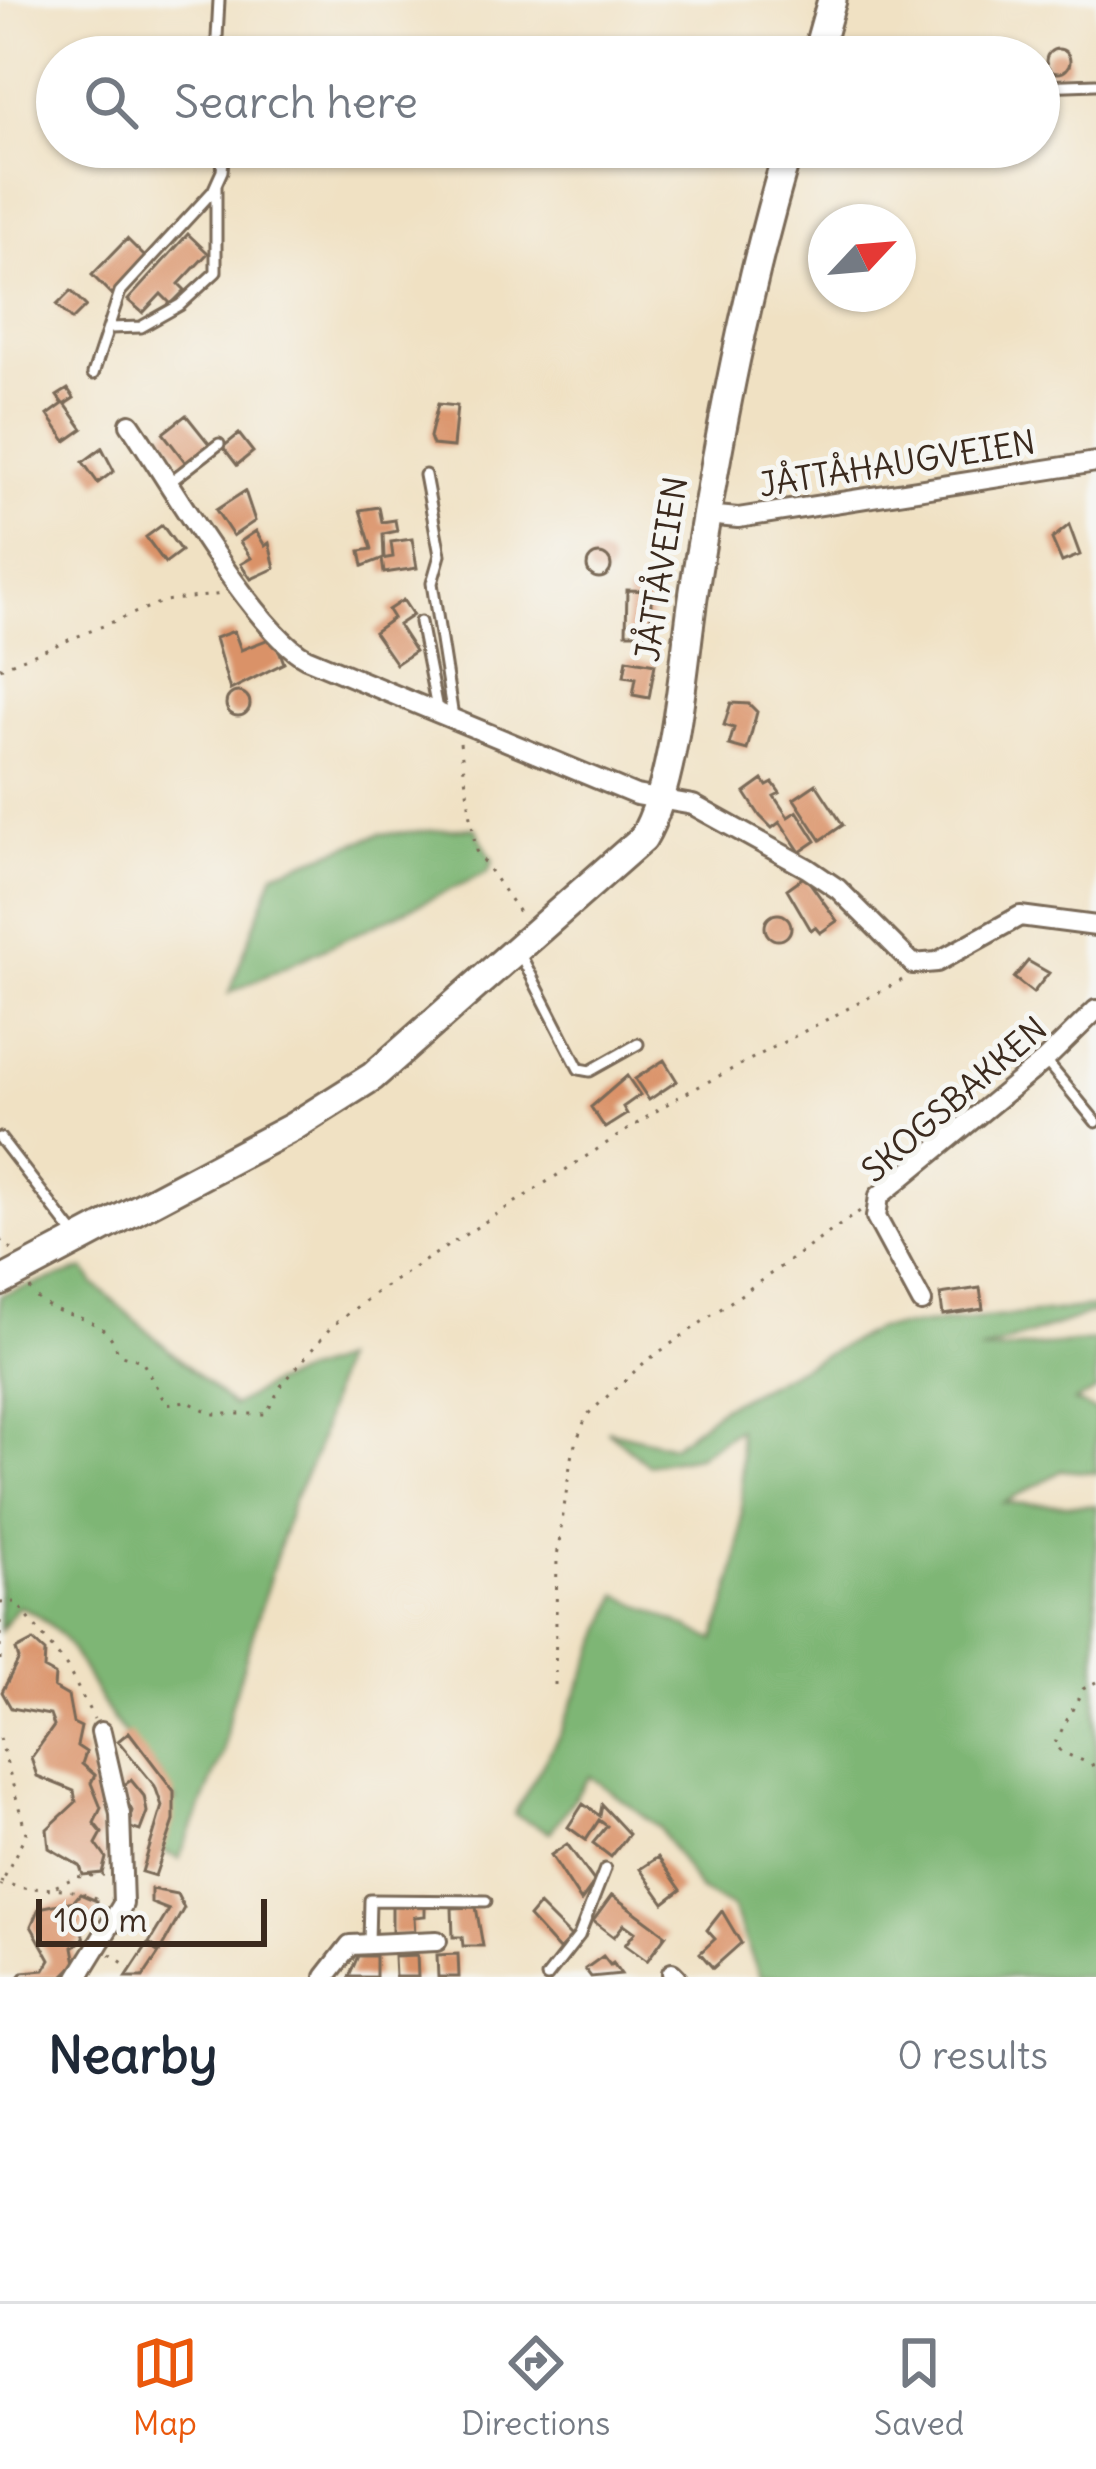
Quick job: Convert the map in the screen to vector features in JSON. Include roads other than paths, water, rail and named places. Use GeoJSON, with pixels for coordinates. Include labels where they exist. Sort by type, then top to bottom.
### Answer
{"type":"FeatureCollection","features":[{"type":"Feature","properties":{"kind":"main road"},"geometry":{"type":"LineString","coordinates":[[822,36],[832,0]]}},
{"type":"Feature","properties":{"kind":"main road","name":"JÅTTÅVEIEN"},"geometry":{"type":"LineString","coordinates":[[13,1268],[335,1101],[420,1040],[643,838],[655,819],[746,295],[783,168]]}},
{"type":"Feature","properties":{"kind":"street"},"geometry":{"type":"LineString","coordinates":[[130,424],[242,592],[296,653],[636,795],[693,805],[823,878],[922,967],[1020,916],[1096,926]]}},
{"type":"Feature","properties":{"kind":"street","name":"JÅTTÅHAUGVEIEN"},"geometry":{"type":"LineString","coordinates":[[706,514],[738,518],[1096,462]]}},
{"type":"Feature","properties":{"kind":"street","name":"SKOGSBAKKEN"},"geometry":{"type":"LineString","coordinates":[[922,1302],[876,1217],[879,1196],[1046,1060],[1096,1010]]}},
{"type":"Feature","properties":{"kind":"street"},"geometry":{"type":"LineString","coordinates":[[78,1977],[119,1916],[123,1890],[120,1814],[101,1732]]}},
{"type":"Feature","properties":{"kind":"street"},"geometry":{"type":"LineString","coordinates":[[325,1977],[344,1948],[369,1942],[436,1941]]}},
{"type":"Feature","properties":{"kind":"lane"},"geometry":{"type":"LineString","coordinates":[[216,36],[219,0]]}},
{"type":"Feature","properties":{"kind":"lane"},"geometry":{"type":"LineString","coordinates":[[1060,85],[1096,84]]}},
{"type":"Feature","properties":{"kind":"lane"},"geometry":{"type":"LineString","coordinates":[[110,328],[141,327],[180,304],[216,272],[220,168]]}},
{"type":"Feature","properties":{"kind":"lane"},"geometry":{"type":"LineString","coordinates":[[93,374],[120,292],[216,185]]}},
{"type":"Feature","properties":{"kind":"lane"},"geometry":{"type":"LineString","coordinates":[[170,482],[219,444]]}},
{"type":"Feature","properties":{"kind":"lane"},"geometry":{"type":"LineString","coordinates":[[425,475],[440,555],[432,583],[450,718]]}},
{"type":"Feature","properties":{"kind":"lane"},"geometry":{"type":"LineString","coordinates":[[420,622],[450,718]]}},
{"type":"Feature","properties":{"kind":"lane"},"geometry":{"type":"LineString","coordinates":[[519,952],[579,1069],[590,1071],[638,1043]]}},
{"type":"Feature","properties":{"kind":"lane"},"geometry":{"type":"LineString","coordinates":[[1046,1060],[1094,1115]]}},
{"type":"Feature","properties":{"kind":"lane"},"geometry":{"type":"LineString","coordinates":[[0,1138],[77,1238]]}},
{"type":"Feature","properties":{"kind":"lane"},"geometry":{"type":"LineString","coordinates":[[548,1977],[579,1936],[605,1869]]}},
{"type":"Feature","properties":{"kind":"lane"},"geometry":{"type":"LineString","coordinates":[[369,1942],[370,1900],[486,1901]]}}]}
